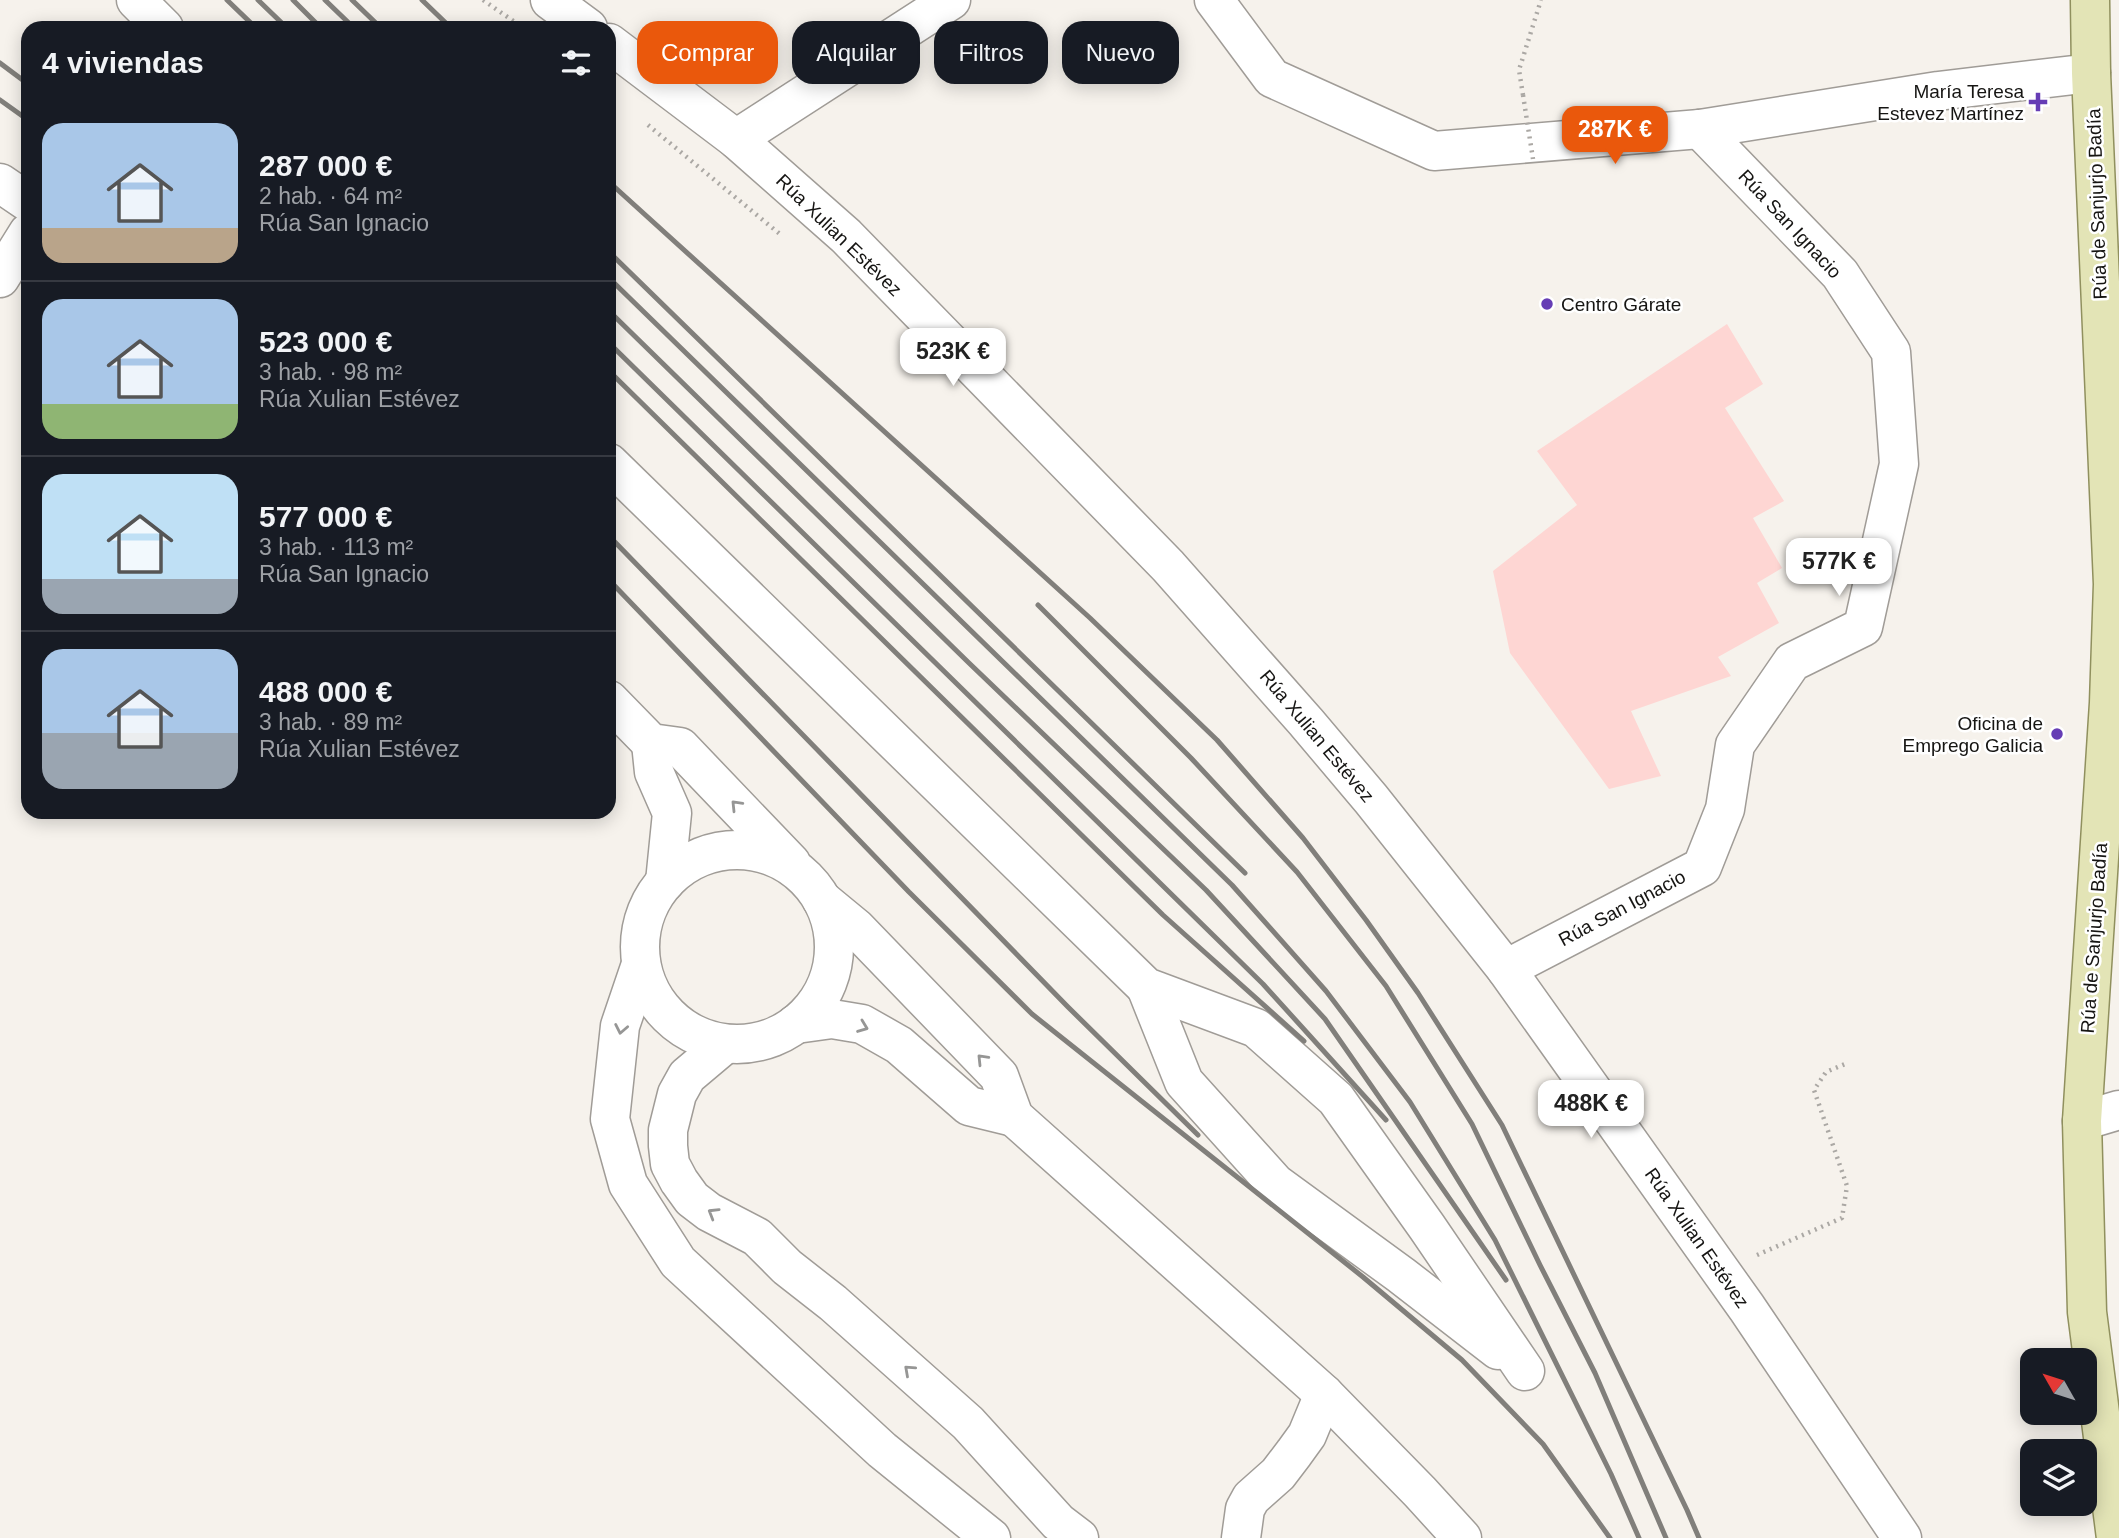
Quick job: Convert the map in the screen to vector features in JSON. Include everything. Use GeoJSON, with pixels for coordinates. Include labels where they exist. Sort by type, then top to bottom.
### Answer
{"type":"FeatureCollection","features":[{"type":"Feature","properties":{"kind":"main road","name":"Rúa de Sanjurjo Badía"},"geometry":{"type":"LineString","coordinates":[[2090,0],[2113,584],[2109,703],[2082,1121],[2087,1312],[2116,1538]]}},
{"type":"Feature","properties":{"kind":"street"},"geometry":{"type":"LineString","coordinates":[[136,0],[157,21]]}},
{"type":"Feature","properties":{"kind":"street"},"geometry":{"type":"LineString","coordinates":[[550,0],[578,21]]}},
{"type":"Feature","properties":{"kind":"street"},"geometry":{"type":"LineString","coordinates":[[736,139],[951,0]]}},
{"type":"Feature","properties":{"kind":"street"},"geometry":{"type":"LineString","coordinates":[[1214,0],[1272,78],[1434,151],[1700,129],[1938,91],[2091,73]]}},
{"type":"Feature","properties":{"kind":"street","name":"Rúa Xulian Estévez"},"geometry":{"type":"LineString","coordinates":[[616,48],[736,139],[846,236],[1168,566],[1355,780],[1506,969],[1721,1271],[1902,1538]]}},
{"type":"Feature","properties":{"kind":"street","name":"Rúa San Ignacio"},"geometry":{"type":"LineString","coordinates":[[1506,969],[1702,867],[1725,810],[1735,745],[1792,662],[1863,627],[1899,464],[1891,352],[1840,274],[1700,129]]}},
{"type":"Feature","properties":{"kind":"street"},"geometry":{"type":"LineString","coordinates":[[0,183],[21,197]]}},
{"type":"Feature","properties":{"kind":"street"},"geometry":{"type":"LineString","coordinates":[[0,278],[21,244]]}},
{"type":"Feature","properties":{"kind":"street"},"geometry":{"type":"LineString","coordinates":[[616,470],[1146,987],[1256,1028],[1336,1099],[1525,1371],[1401,1275],[1275,1183],[1184,1082],[1146,987]]}},
{"type":"Feature","properties":{"kind":"street"},"geometry":{"type":"LineString","coordinates":[[616,707],[651,743],[680,747],[811,887],[831,921],[834,944],[832,967],[825,988],[813,1008],[796,1024],[775,1037],[750,1044],[725,1044],[701,1038],[679,1026],[661,1009],[648,988],[641,964],[641,935],[649,907],[665,882],[684,866],[706,855],[730,850],[755,852],[779,860],[811,887],[856,928],[999,1076],[1014,1117]]}},
{"type":"Feature","properties":{"kind":"street"},"geometry":{"type":"LineString","coordinates":[[651,743],[654,772],[672,813],[665,882]]}},
{"type":"Feature","properties":{"kind":"street"},"geometry":{"type":"LineString","coordinates":[[641,964],[620,1026],[610,1119],[628,1184],[678,1262],[882,1450],[991,1538]]}},
{"type":"Feature","properties":{"kind":"street"},"geometry":{"type":"LineString","coordinates":[[796,1024],[832,1019],[862,1024],[899,1045],[969,1106],[1014,1117],[1324,1394],[1462,1538]]}},
{"type":"Feature","properties":{"kind":"street"},"geometry":{"type":"LineString","coordinates":[[725,1044],[687,1076],[677,1094],[668,1130],[670,1164],[679,1181],[692,1199],[709,1212],[757,1237],[787,1267],[833,1303],[968,1423],[1058,1522],[1079,1538]]}},
{"type":"Feature","properties":{"kind":"street"},"geometry":{"type":"LineString","coordinates":[[2082,1121],[2119,1110]]}},
{"type":"Feature","properties":{"kind":"street"},"geometry":{"type":"LineString","coordinates":[[757,1237],[794,1243],[848,1282],[944,1367],[1030,1460],[1073,1512],[1087,1538]]}},
{"type":"Feature","properties":{"kind":"street"},"geometry":{"type":"LineString","coordinates":[[665,1240],[686,1253],[799,1346],[1007,1525],[1017,1538]]}},
{"type":"Feature","properties":{"kind":"street"},"geometry":{"type":"LineString","coordinates":[[1248,1532],[1245,1509],[1251,1498],[1278,1474],[1307,1434],[1324,1394]]}},
{"type":"Feature","properties":{"kind":"path"},"geometry":{"type":"LineString","coordinates":[[483,0],[513,21]]}},
{"type":"Feature","properties":{"kind":"path"},"geometry":{"type":"LineString","coordinates":[[1533,159],[1519,70],[1541,0]]}},
{"type":"Feature","properties":{"kind":"path"},"geometry":{"type":"LineString","coordinates":[[640,119],[714,179]]}},
{"type":"Feature","properties":{"kind":"path"},"geometry":{"type":"LineString","coordinates":[[1721,1271],[1842,1218],[1847,1186],[1814,1090],[1826,1072],[1845,1063]]}},
{"type":"Feature","properties":{"kind":"shaded area"},"geometry":{"type":"Polygon","coordinates":[[[1727,324],[1763,384],[1725,408],[1784,501],[1753,518],[1782,568],[1757,583],[1779,623],[1718,657],[1731,676],[1631,711],[1661,776],[1609,789],[1510,653],[1493,571],[1577,505],[1537,451],[1727,324]]]}},
{"type":"Feature","properties":{"kind":"railway"},"geometry":{"type":"LineString","coordinates":[[227,0],[249,21]]}},
{"type":"Feature","properties":{"kind":"railway"},"geometry":{"type":"LineString","coordinates":[[258,0],[280,21]]}},
{"type":"Feature","properties":{"kind":"railway"},"geometry":{"type":"LineString","coordinates":[[293,0],[314,21]]}},
{"type":"Feature","properties":{"kind":"railway"},"geometry":{"type":"LineString","coordinates":[[325,0],[347,21]]}},
{"type":"Feature","properties":{"kind":"railway"},"geometry":{"type":"LineString","coordinates":[[352,0],[374,21]]}},
{"type":"Feature","properties":{"kind":"railway"},"geometry":{"type":"LineString","coordinates":[[422,0],[444,21]]}},
{"type":"Feature","properties":{"kind":"railway"},"geometry":{"type":"LineString","coordinates":[[0,63],[21,79]]}},
{"type":"Feature","properties":{"kind":"railway"},"geometry":{"type":"LineString","coordinates":[[0,100],[21,115]]}},
{"type":"Feature","properties":{"kind":"railway"},"geometry":{"type":"LineString","coordinates":[[616,188],[1090,618],[1217,740],[1303,838],[1418,993],[1502,1125],[1699,1538]]}},
{"type":"Feature","properties":{"kind":"railway"},"geometry":{"type":"LineString","coordinates":[[616,259],[1245,873]]}},
{"type":"Feature","properties":{"kind":"railway"},"geometry":{"type":"LineString","coordinates":[[616,285],[1232,885],[1326,991],[1410,1102],[1495,1240],[1611,1474],[1639,1538]]}},
{"type":"Feature","properties":{"kind":"railway"},"geometry":{"type":"LineString","coordinates":[[616,318],[1206,890],[1325,1019],[1506,1280]]}},
{"type":"Feature","properties":{"kind":"railway"},"geometry":{"type":"LineString","coordinates":[[616,350],[1263,984],[1386,1120]]}},
{"type":"Feature","properties":{"kind":"railway"},"geometry":{"type":"LineString","coordinates":[[616,378],[1163,915],[1304,1041]]}},
{"type":"Feature","properties":{"kind":"railway"},"geometry":{"type":"LineString","coordinates":[[616,543],[1068,1007],[1198,1135]]}},
{"type":"Feature","properties":{"kind":"railway"},"geometry":{"type":"LineString","coordinates":[[616,587],[909,892],[1032,1014],[1363,1277],[1462,1360],[1543,1444],[1610,1538]]}},
{"type":"Feature","properties":{"kind":"railway"},"geometry":{"type":"LineString","coordinates":[[1038,605],[1191,758],[1297,872],[1386,986],[1472,1124],[1595,1373],[1666,1538]]}},
{"type":"Feature","properties":{"kind":"place","name":"María Teresa Estevez Martínez"},"geometry":{"type":"Point","coordinates":[2038,102]}},
{"type":"Feature","properties":{"kind":"place","name":"Centro Gárate"},"geometry":{"type":"Point","coordinates":[1547,304]}},
{"type":"Feature","properties":{"kind":"place","name":"Oficina de Emprego Galicia"},"geometry":{"type":"Point","coordinates":[2057,734]}}]}
